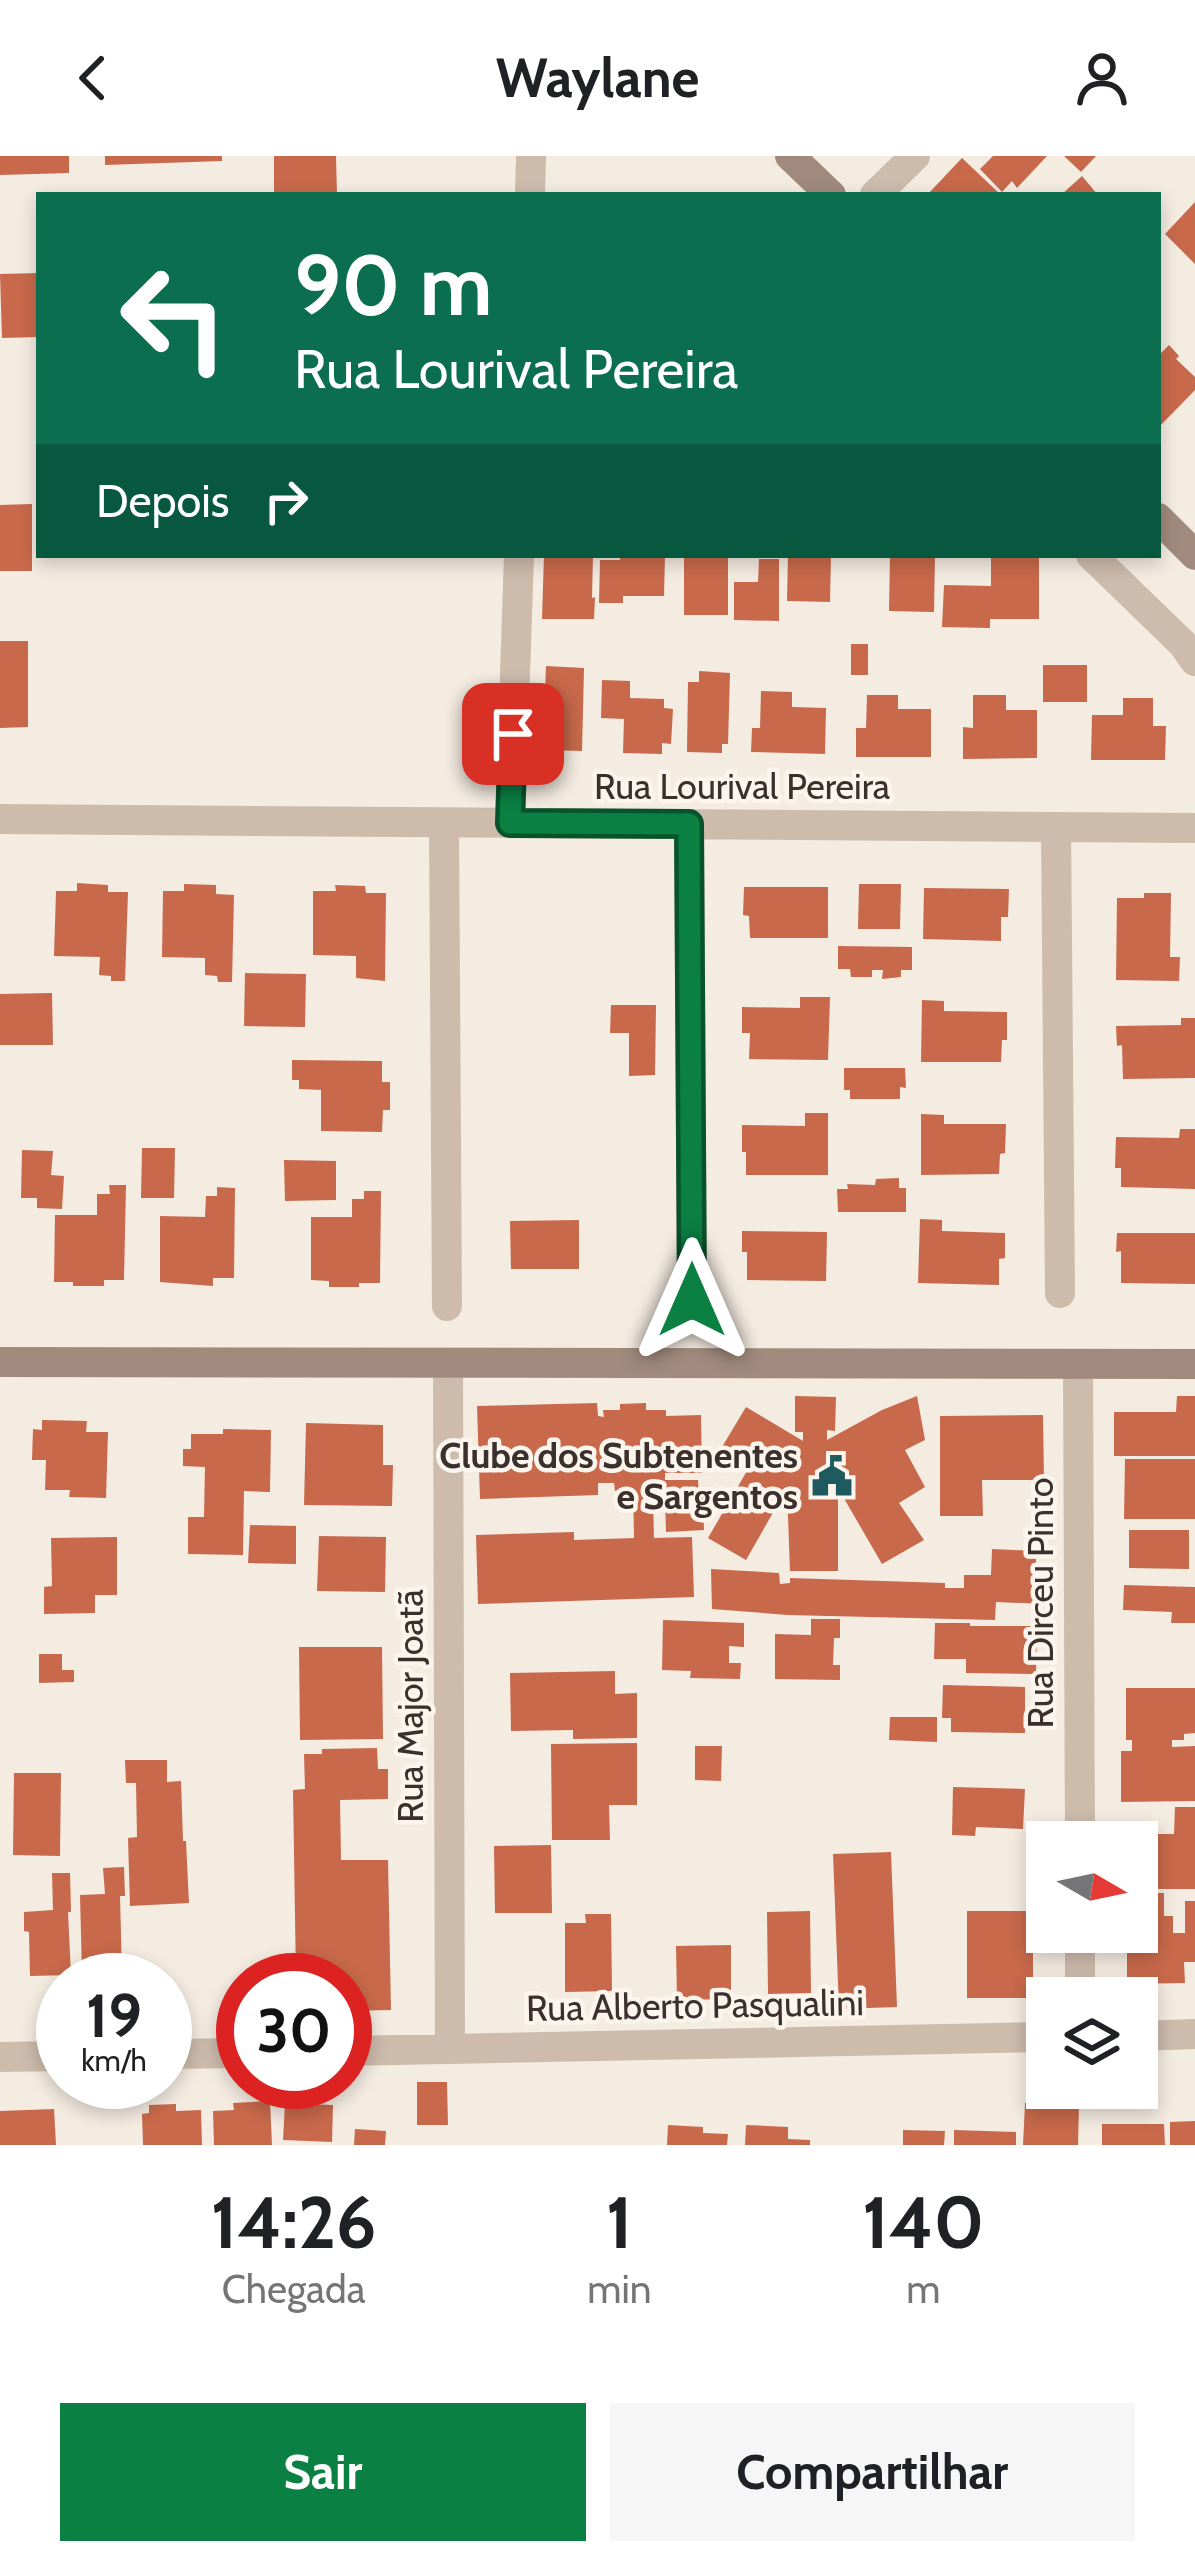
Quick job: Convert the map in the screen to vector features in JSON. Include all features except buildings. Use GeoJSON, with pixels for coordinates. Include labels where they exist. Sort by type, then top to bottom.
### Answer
{"type":"FeatureCollection","features":[{"type":"Feature","properties":{"kind":"street"},"geometry":{"type":"LineString","coordinates":[[530,192],[531,156]]}},
{"type":"Feature","properties":{"kind":"street"},"geometry":{"type":"LineString","coordinates":[[790,156],[828,192]]}},
{"type":"Feature","properties":{"kind":"street"},"geometry":{"type":"LineString","coordinates":[[878,192],[915,156]]}},
{"type":"Feature","properties":{"kind":"street"},"geometry":{"type":"LineString","coordinates":[[1161,521],[1195,555]]}},
{"type":"Feature","properties":{"kind":"street"},"geometry":{"type":"LineString","coordinates":[[510,823],[519,558]]}},
{"type":"Feature","properties":{"kind":"street"},"geometry":{"type":"LineString","coordinates":[[1094,558],[1195,661]]}},
{"type":"Feature","properties":{"kind":"street","name":"Rua Lourival Pereira"},"geometry":{"type":"LineString","coordinates":[[0,819],[1195,828]]}},
{"type":"Feature","properties":{"kind":"street"},"geometry":{"type":"LineString","coordinates":[[445,823],[447,1306]]}},
{"type":"Feature","properties":{"kind":"street"},"geometry":{"type":"LineString","coordinates":[[689,824],[692,1300]]}},
{"type":"Feature","properties":{"kind":"street"},"geometry":{"type":"LineString","coordinates":[[1056,827],[1060,1294]]}},
{"type":"Feature","properties":{"kind":"street"},"geometry":{"type":"LineString","coordinates":[[0,1362],[1195,1364]]}},
{"type":"Feature","properties":{"kind":"street","name":"Rua Major Joatã"},"geometry":{"type":"LineString","coordinates":[[448,1363],[450,2049]]}},
{"type":"Feature","properties":{"kind":"street","name":"Rua Dirceu Pinto"},"geometry":{"type":"LineString","coordinates":[[1078,1364],[1080,1821]]}},
{"type":"Feature","properties":{"kind":"street"},"geometry":{"type":"LineString","coordinates":[[1158,2035],[1195,2034]]}},
{"type":"Feature","properties":{"kind":"street","name":"Rua Alberto Pasqualini"},"geometry":{"type":"LineString","coordinates":[[372,2050],[1026,2037]]}},
{"type":"Feature","properties":{"kind":"street"},"geometry":{"type":"LineString","coordinates":[[0,2057],[36,2056]]}},
{"type":"Feature","properties":{"kind":"place","name":"Clube dos Subtenentes e Sargentos"},"geometry":{"type":"Point","coordinates":[832,1476]}},
{"type":"Feature","properties":{"kind":"route"},"geometry":{"type":"LineString","coordinates":[[513,734],[510,823],[689,824],[692,1300]]}}]}
